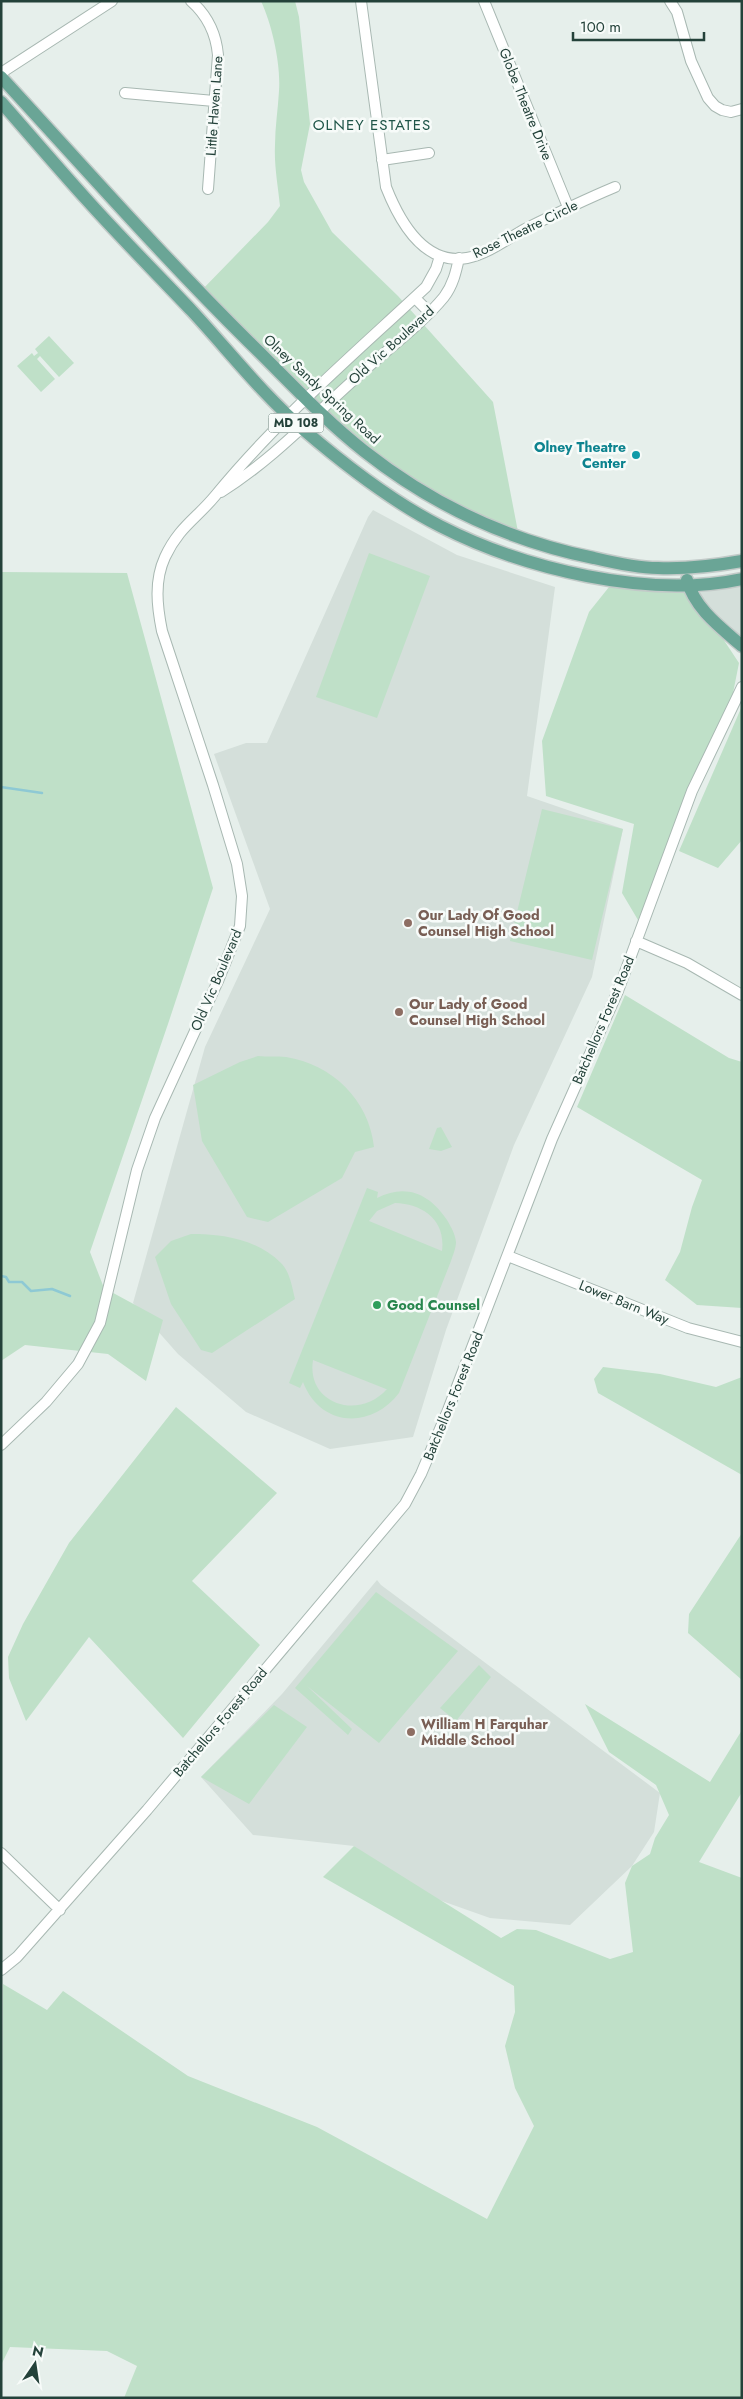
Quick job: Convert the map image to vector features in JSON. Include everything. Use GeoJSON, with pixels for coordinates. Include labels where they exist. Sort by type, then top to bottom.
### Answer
{"type":"FeatureCollection","features":[{"type":"Feature","properties":{"kind":"main road","name":"Olney Sandy Spring Road"},"geometry":{"type":"LineString","coordinates":[[1,75],[199,293],[338,430],[386,467],[427,494],[492,527],[538,544],[595,559],[656,568],[683,568],[742,561]]}},
{"type":"Feature","properties":{"kind":"main road","name":"MD 108"},"geometry":{"type":"LineString","coordinates":[[1,102],[87,201],[288,415],[364,479],[408,508],[440,526],[484,546],[567,571],[613,582],[688,586],[742,579]]}},
{"type":"Feature","properties":{"kind":"main road"},"geometry":{"type":"LineString","coordinates":[[683,568],[688,586],[696,601],[707,615],[742,646]]}},
{"type":"Feature","properties":{"kind":"street"},"geometry":{"type":"LineString","coordinates":[[1,75],[112,1]]}},
{"type":"Feature","properties":{"kind":"street","name":"Little Haven Lane"},"geometry":{"type":"LineString","coordinates":[[191,1],[201,10],[216,39],[218,55],[208,189]]}},
{"type":"Feature","properties":{"kind":"street","name":"Rose Theatre Circle"},"geometry":{"type":"LineString","coordinates":[[361,1],[386,187],[397,214],[417,241],[440,256],[459,258],[483,252],[568,207],[614,187]]}},
{"type":"Feature","properties":{"kind":"street","name":"Globe Theatre Drive"},"geometry":{"type":"LineString","coordinates":[[484,1],[568,207]]}},
{"type":"Feature","properties":{"kind":"street"},"geometry":{"type":"LineString","coordinates":[[670,1],[677,12],[691,61],[708,98],[715,106],[722,110],[731,112],[742,109]]}},
{"type":"Feature","properties":{"kind":"street"},"geometry":{"type":"LineString","coordinates":[[125,93],[214,101]]}},
{"type":"Feature","properties":{"kind":"street"},"geometry":{"type":"LineString","coordinates":[[382,160],[429,153]]}},
{"type":"Feature","properties":{"kind":"street","name":"Old Vic Boulevard"},"geometry":{"type":"LineString","coordinates":[[1,1445],[46,1402],[78,1364],[100,1323],[137,1170],[155,1118],[225,966],[240,926],[242,896],[237,864],[162,632],[157,602],[160,574],[172,544],[182,528],[215,496],[234,472],[288,415],[415,298],[432,278],[440,256]]}},
{"type":"Feature","properties":{"kind":"street","name":"Old Vic Boulevard"},"geometry":{"type":"LineString","coordinates":[[215,496],[249,475],[303,429],[319,410],[429,312],[451,286],[459,258]]}},
{"type":"Feature","properties":{"kind":"street"},"geometry":{"type":"LineString","coordinates":[[415,298],[429,312]]}},
{"type":"Feature","properties":{"kind":"street","name":"Batchellors Forest Road"},"geometry":{"type":"LineString","coordinates":[[1,1970],[17,1957],[60,1910],[405,1504],[421,1474],[448,1410],[552,1139],[615,999],[692,791],[742,687]]}},
{"type":"Feature","properties":{"kind":"street"},"geometry":{"type":"LineString","coordinates":[[636,941],[687,963],[742,995]]}},
{"type":"Feature","properties":{"kind":"street","name":"Lower Barn Way"},"geometry":{"type":"LineString","coordinates":[[508,1256],[688,1328],[742,1342]]}},
{"type":"Feature","properties":{"kind":"street"},"geometry":{"type":"LineString","coordinates":[[1,1853],[60,1910]]}},
{"type":"Feature","properties":{"kind":"shaded area","name":"Our Lady of Good Counsel High School"},"geometry":{"type":"Polygon","coordinates":[[[373,510],[457,555],[555,587],[527,796],[623,829],[592,977],[514,1145],[446,1330],[413,1437],[330,1449],[246,1412],[178,1354],[133,1303],[205,1047],[270,909],[214,754],[246,743],[267,743],[368,517],[373,510]]]}},
{"type":"Feature","properties":{"kind":"shaded area"},"geometry":{"type":"Polygon","coordinates":[[[742,579],[742,646],[688,586],[742,579]]]}},
{"type":"Feature","properties":{"kind":"shaded area","name":"William H Farquhar Middle School"},"geometry":{"type":"Polygon","coordinates":[[[377,1580],[381,1585],[660,1793],[654,1832],[632,1866],[570,1925],[490,1918],[408,1889],[354,1846],[253,1835],[201,1777],[282,1694],[377,1580]]]}},
{"type":"Feature","properties":{"kind":"green space"},"geometry":{"type":"Polygon","coordinates":[[[261,1],[295,1],[299,17],[310,124],[301,170],[304,182],[332,232],[398,296],[493,402],[519,537],[386,467],[199,293],[268,222],[280,206],[275,153],[279,69],[272,33],[261,1]]]}},
{"type":"Feature","properties":{"kind":"green space"},"geometry":{"type":"Polygon","coordinates":[[[49,336],[74,363],[59,377],[40,356],[37,359],[55,379],[41,392],[17,366],[32,353],[34,356],[38,353],[35,349],[49,336]]]}},
{"type":"Feature","properties":{"kind":"green space"},"geometry":{"type":"Polygon","coordinates":[[[369,553],[430,576],[377,718],[316,697],[369,553]]]}},
{"type":"Feature","properties":{"kind":"green space"},"geometry":{"type":"Polygon","coordinates":[[[1,572],[127,573],[213,888],[90,1252],[104,1288],[163,1320],[146,1381],[108,1354],[25,1345],[1,1361],[1,572]]]}},
{"type":"Feature","properties":{"kind":"green space"},"geometry":{"type":"Polygon","coordinates":[[[613,582],[688,586],[739,663],[729,713],[638,920],[622,893],[634,824],[546,796],[542,741],[589,612],[613,582]]]}},
{"type":"Feature","properties":{"kind":"green space"},"geometry":{"type":"Polygon","coordinates":[[[742,706],[742,840],[718,868],[679,851],[742,706]]]}},
{"type":"Feature","properties":{"kind":"green space"},"geometry":{"type":"Polygon","coordinates":[[[542,809],[623,829],[592,960],[510,941],[542,809]]]}},
{"type":"Feature","properties":{"kind":"green space"},"geometry":{"type":"Polygon","coordinates":[[[625,995],[729,1058],[742,1062],[742,1308],[697,1305],[665,1280],[680,1252],[692,1207],[702,1180],[577,1107],[625,995]]]}},
{"type":"Feature","properties":{"kind":"green space"},"geometry":{"type":"Polygon","coordinates":[[[258,1056],[286,1057],[303,1061],[333,1076],[356,1100],[365,1114],[371,1130],[374,1147],[355,1152],[342,1178],[268,1222],[247,1217],[202,1141],[193,1085],[240,1062],[258,1056]]]}},
{"type":"Feature","properties":{"kind":"green space"},"geometry":{"type":"Polygon","coordinates":[[[441,1127],[452,1147],[441,1151],[429,1149],[437,1128],[441,1127]]]}},
{"type":"Feature","properties":{"kind":"green space","name":"Good Counsel"},"geometry":{"type":"Polygon","coordinates":[[[367,1188],[378,1192],[377,1198],[398,1191],[416,1194],[433,1203],[447,1220],[454,1233],[456,1247],[399,1393],[388,1405],[375,1413],[361,1418],[347,1418],[333,1415],[321,1408],[311,1397],[303,1382],[300,1388],[289,1383],[367,1188]],[[395,1203],[377,1211],[369,1221],[442,1251],[442,1240],[436,1222],[423,1210],[395,1203]],[[313,1360],[313,1375],[318,1388],[326,1397],[337,1403],[349,1405],[363,1404],[375,1399],[387,1389],[386,1389],[313,1360]]]}},
{"type":"Feature","properties":{"kind":"green space"},"geometry":{"type":"Polygon","coordinates":[[[191,1234],[227,1237],[261,1248],[272,1255],[287,1271],[295,1299],[212,1353],[201,1350],[171,1304],[155,1257],[171,1241],[191,1234]]]}},
{"type":"Feature","properties":{"kind":"green space"},"geometry":{"type":"Polygon","coordinates":[[[603,1367],[660,1374],[716,1387],[742,1377],[742,1475],[598,1393],[594,1379],[603,1367]]]}},
{"type":"Feature","properties":{"kind":"green space"},"geometry":{"type":"Polygon","coordinates":[[[176,1407],[277,1493],[192,1581],[260,1645],[183,1738],[89,1637],[26,1721],[9,1678],[8,1657],[23,1624],[69,1543],[176,1407]]]}},
{"type":"Feature","properties":{"kind":"green space"},"geometry":{"type":"Polygon","coordinates":[[[742,1533],[742,1680],[688,1633],[689,1614],[742,1533]]]}},
{"type":"Feature","properties":{"kind":"green space"},"geometry":{"type":"Polygon","coordinates":[[[376,1592],[458,1651],[379,1743],[307,1686],[352,1729],[348,1735],[295,1688],[376,1592]]]}},
{"type":"Feature","properties":{"kind":"green space"},"geometry":{"type":"Polygon","coordinates":[[[479,1665],[491,1677],[456,1721],[440,1708],[479,1665]]]}},
{"type":"Feature","properties":{"kind":"green space"},"geometry":{"type":"Polygon","coordinates":[[[585,1704],[710,1782],[742,1730],[742,1792],[699,1862],[742,1878],[742,2398],[124,2398],[137,2366],[107,2351],[10,2347],[1,2365],[3,1984],[47,2010],[63,1991],[188,2076],[317,2127],[487,2219],[534,2126],[515,2088],[505,2046],[515,2012],[514,1986],[323,1877],[354,1846],[501,1938],[517,1929],[536,1930],[610,1959],[633,1952],[625,1883],[632,1866],[650,1854],[655,1838],[669,1815],[656,1785],[609,1752],[585,1704]]]}},
{"type":"Feature","properties":{"kind":"green space"},"geometry":{"type":"Polygon","coordinates":[[[274,1705],[307,1727],[249,1804],[201,1777],[274,1705]]]}},
{"type":"Feature","properties":{"kind":"waterway"},"geometry":{"type":"LineString","coordinates":[[1,787],[42,793]]}},
{"type":"Feature","properties":{"kind":"waterway"},"geometry":{"type":"LineString","coordinates":[[1,1276],[6,1277],[9,1282],[22,1282],[31,1291],[52,1289],[70,1296]]}},
{"type":"Feature","properties":{"kind":"place","name":"Olney Theatre Center"},"geometry":{"type":"Point","coordinates":[636,455]}},
{"type":"Feature","properties":{"kind":"place","name":"Our Lady Of Good Counsel High School"},"geometry":{"type":"Point","coordinates":[408,923]}},
{"type":"Feature","properties":{"kind":"place","name":"Our Lady of Good Counsel High School"},"geometry":{"type":"Point","coordinates":[399,1012]}},
{"type":"Feature","properties":{"kind":"place","name":"Good Counsel"},"geometry":{"type":"Point","coordinates":[377,1305]}},
{"type":"Feature","properties":{"kind":"place","name":"William H Farquhar Middle School"},"geometry":{"type":"Point","coordinates":[411,1732]}},
{"type":"Feature","properties":{"kind":"district","name":"OLNEY ESTATES"},"geometry":{"type":"Point","coordinates":[372,125]}}]}
